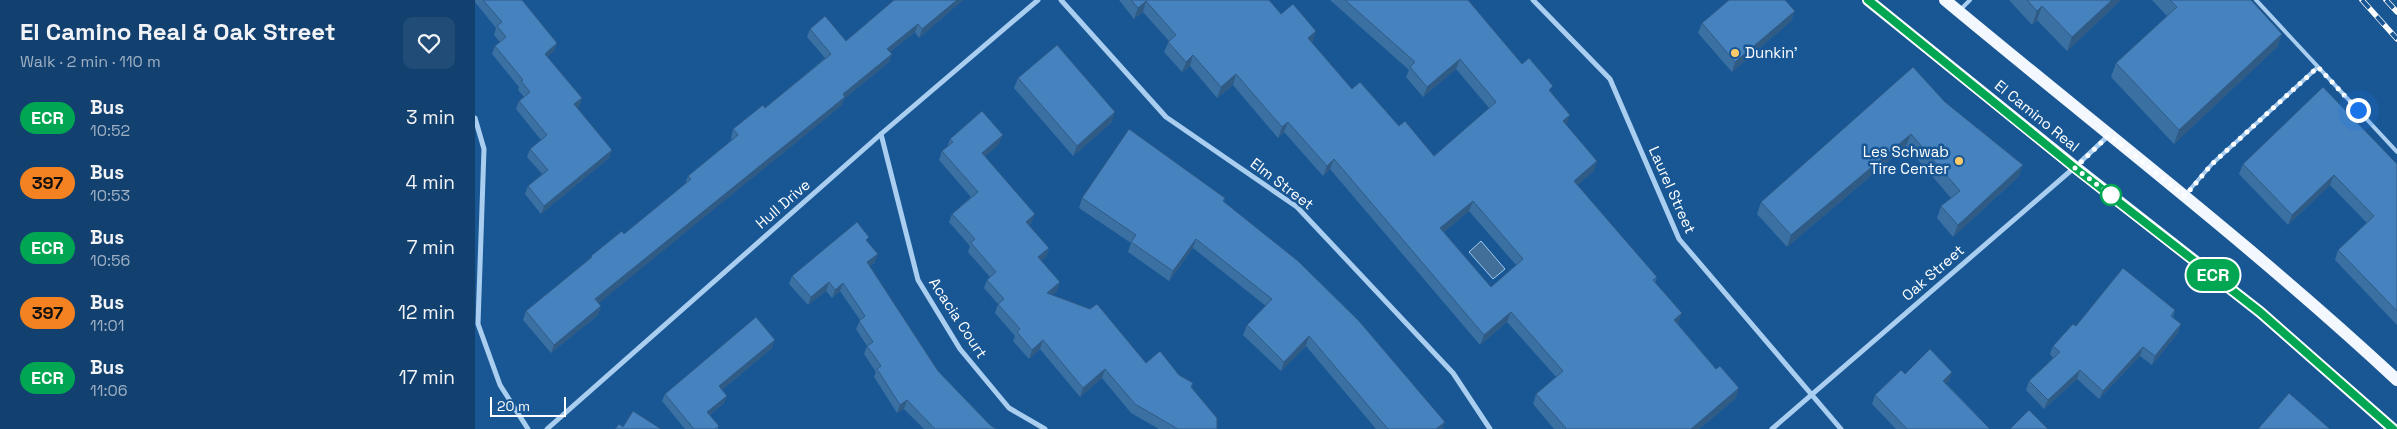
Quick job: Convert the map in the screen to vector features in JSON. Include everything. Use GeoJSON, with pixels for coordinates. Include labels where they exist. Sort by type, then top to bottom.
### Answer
{"type":"FeatureCollection","features":[{"type":"Feature","properties":{"kind":"main road","name":"El Camino Real"},"geometry":{"type":"LineString","coordinates":[[1868,0],[2075,168],[2260,312],[2393,429]]}},
{"type":"Feature","properties":{"kind":"main road","name":"El Camino Real"},"geometry":{"type":"LineString","coordinates":[[1945,0],[2185,196],[2347,334],[2397,380]]}},
{"type":"Feature","properties":{"kind":"street","name":"Hull Drive"},"geometry":{"type":"LineString","coordinates":[[547,429],[881,134],[1039,0]]}},
{"type":"Feature","properties":{"kind":"street","name":"Elm Street"},"geometry":{"type":"LineString","coordinates":[[1061,0],[1166,117],[1297,207],[1453,373],[1489,429]]}},
{"type":"Feature","properties":{"kind":"street","name":"Laurel Street"},"geometry":{"type":"LineString","coordinates":[[1533,0],[1610,79],[1679,239],[1811,397],[1841,429]]}},
{"type":"Feature","properties":{"kind":"street"},"geometry":{"type":"LineString","coordinates":[[475,118],[484,149],[478,324],[500,385],[528,429]]}},
{"type":"Feature","properties":{"kind":"street","name":"Acacia Court"},"geometry":{"type":"LineString","coordinates":[[881,134],[918,280],[960,349],[1009,408],[1045,429]]}},
{"type":"Feature","properties":{"kind":"street","name":"Oak Street"},"geometry":{"type":"LineString","coordinates":[[1772,429],[2075,168],[2109,135]]}},
{"type":"Feature","properties":{"kind":"lane"},"geometry":{"type":"LineString","coordinates":[[1958,11],[1970,0]]}},
{"type":"Feature","properties":{"kind":"lane"},"geometry":{"type":"LineString","coordinates":[[2256,0],[2397,152]]}},
{"type":"Feature","properties":{"kind":"lane"},"geometry":{"type":"LineString","coordinates":[[2185,196],[2212,164],[2318,67]]}},
{"type":"Feature","properties":{"kind":"water"},"geometry":{"type":"Polygon","coordinates":[[[1481,241],[1505,269],[1493,279],[1469,252],[1481,241]]]}},
{"type":"Feature","properties":{"kind":"building"},"geometry":{"type":"Polygon","coordinates":[[[483,0],[522,0],[557,43],[545,54],[582,98],[574,104],[612,150],[544,206],[528,186],[548,170],[530,149],[547,135],[519,101],[530,92],[521,81],[523,80],[495,46],[506,37],[497,26],[502,22],[483,0]]]}},
{"type":"Feature","properties":{"kind":"building"},"geometry":{"type":"Polygon","coordinates":[[[894,0],[957,0],[922,29],[918,24],[887,49],[892,54],[843,94],[845,97],[595,299],[601,306],[554,345],[526,311],[622,231],[624,234],[691,179],[688,176],[738,135],[733,129],[763,105],[765,108],[831,54],[810,29],[825,16],[846,41],[894,0]]]}},
{"type":"Feature","properties":{"kind":"building"},"geometry":{"type":"Polygon","coordinates":[[[1131,0],[1269,0],[1281,14],[1293,4],[1316,31],[1308,38],[1352,89],[1360,82],[1399,126],[1405,121],[1434,156],[1496,102],[1460,59],[1427,87],[1410,67],[1415,62],[1345,0],[1468,0],[1522,64],[1529,58],[1553,86],[1549,90],[1570,115],[1563,121],[1597,161],[1574,181],[1657,277],[1653,280],[1682,313],[1674,320],[1716,369],[1720,366],[1739,388],[1691,429],[1565,429],[1536,394],[1563,371],[1511,312],[1484,335],[1334,159],[1327,166],[1288,122],[1282,127],[1236,74],[1221,87],[1193,55],[1186,62],[1168,42],[1176,35],[1146,1],[1138,8],[1131,0]],[[1473,201],[1440,228],[1491,287],[1523,259],[1473,201]]]}},
{"type":"Feature","properties":{"kind":"building","name":"Dunkin'"},"geometry":{"type":"Polygon","coordinates":[[[1729,0],[1785,0],[1795,11],[1735,62],[1702,23],[1729,0]]]}},
{"type":"Feature","properties":{"kind":"building"},"geometry":{"type":"Polygon","coordinates":[[[2027,0],[2112,0],[2072,37],[2042,6],[2037,11],[2027,0]]]}},
{"type":"Feature","properties":{"kind":"building"},"geometry":{"type":"Polygon","coordinates":[[[2170,0],[2251,0],[2282,34],[2179,130],[2116,63],[2177,7],[2170,0]]]}},
{"type":"Feature","properties":{"kind":"building"},"geometry":{"type":"Polygon","coordinates":[[[1057,45],[1115,112],[1077,146],[1018,78],[1057,45]]]}},
{"type":"Feature","properties":{"kind":"building","name":"Les Schwab Tire Center"},"geometry":{"type":"Polygon","coordinates":[[[1913,67],[1945,102],[2023,165],[1958,225],[1941,206],[1960,191],[1911,134],[1791,235],[1761,202],[1913,67]]]}},
{"type":"Feature","properties":{"kind":"building"},"geometry":{"type":"Polygon","coordinates":[[[2323,87],[2397,164],[2397,311],[2338,250],[2374,216],[2334,175],[2292,215],[2243,164],[2323,87]]]}},
{"type":"Feature","properties":{"kind":"building"},"geometry":{"type":"Polygon","coordinates":[[[982,111],[1003,135],[982,153],[1035,214],[1026,222],[1049,248],[1038,257],[1060,282],[1047,293],[1090,309],[1097,304],[1146,363],[1160,351],[1179,375],[1193,383],[1191,387],[1217,418],[1217,429],[1178,429],[1135,404],[1105,369],[1083,388],[1043,340],[1032,350],[1017,332],[1020,329],[998,304],[1004,299],[987,280],[996,272],[971,243],[975,239],[952,214],[978,192],[942,151],[953,142],[950,139],[982,111]]]}},
{"type":"Feature","properties":{"kind":"building"},"geometry":{"type":"Polygon","coordinates":[[[1129,129],[1225,198],[1223,201],[1298,261],[1359,321],[1445,422],[1436,429],[1388,429],[1309,336],[1284,362],[1247,325],[1272,299],[1196,239],[1173,271],[1131,242],[1136,235],[1082,198],[1129,129]]]}},
{"type":"Feature","properties":{"kind":"building"},"geometry":{"type":"Polygon","coordinates":[[[857,222],[869,237],[866,240],[878,254],[867,262],[938,371],[996,429],[935,429],[907,400],[900,405],[877,369],[881,366],[867,346],[873,342],[859,321],[865,316],[843,283],[835,290],[829,282],[811,297],[792,276],[857,222]]]}},
{"type":"Feature","properties":{"kind":"building"},"geometry":{"type":"Polygon","coordinates":[[[2123,268],[2175,310],[2171,316],[2181,324],[2155,356],[2143,347],[2103,391],[2080,370],[2048,400],[2029,381],[2060,352],[2053,346],[2073,324],[2076,326],[2123,268]]]}},
{"type":"Feature","properties":{"kind":"building"},"geometry":{"type":"Polygon","coordinates":[[[756,317],[775,340],[719,386],[727,396],[707,412],[719,426],[715,429],[694,429],[665,394],[756,317]]]}},
{"type":"Feature","properties":{"kind":"building"},"geometry":{"type":"Polygon","coordinates":[[[1930,349],[1952,372],[1943,381],[1990,429],[1907,429],[1875,395],[1901,370],[1905,374],[1930,349]]]}},
{"type":"Feature","properties":{"kind":"building"},"geometry":{"type":"Polygon","coordinates":[[[2289,393],[2330,429],[2258,429],[2289,393]]]}},
{"type":"Feature","properties":{"kind":"building"},"geometry":{"type":"Polygon","coordinates":[[[2029,410],[2048,429],[2010,429],[2029,410]]]}},
{"type":"Feature","properties":{"kind":"building"},"geometry":{"type":"Polygon","coordinates":[[[633,411],[661,429],[615,429],[619,424],[623,427],[633,411]]]}},
{"type":"Feature","properties":{"kind":"railway"},"geometry":{"type":"LineString","coordinates":[[2362,0],[2397,39]]}},
{"type":"Feature","properties":{"kind":"railway"},"geometry":{"type":"LineString","coordinates":[[2386,0],[2397,12]]}},
{"type":"Feature","properties":{"kind":"bus line","name":"ECR"},"geometry":{"type":"LineString","coordinates":[[1868,0],[2075,168],[2260,312],[2393,429]]}},
{"type":"Feature","properties":{"kind":"place","name":"Dunkin'"},"geometry":{"type":"Point","coordinates":[1735,53]}},
{"type":"Feature","properties":{"kind":"place","name":"Les Schwab Tire Center"},"geometry":{"type":"Point","coordinates":[1959,161]}},
{"type":"Feature","properties":{"kind":"route"},"geometry":{"type":"LineString","coordinates":[[2111,195],[2075,168],[2109,135],[2185,196],[2212,164],[2318,67],[2358,110]]}}]}
